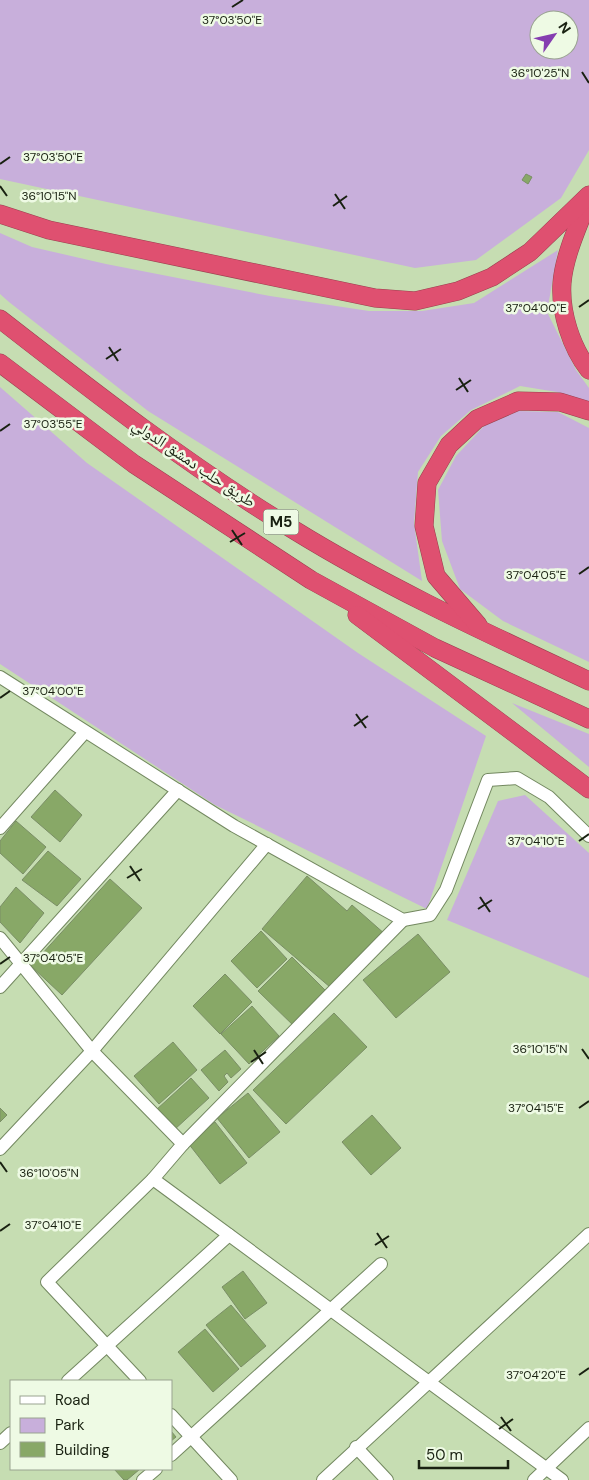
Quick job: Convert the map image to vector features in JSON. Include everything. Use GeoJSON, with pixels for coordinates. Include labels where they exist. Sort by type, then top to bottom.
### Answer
{"type":"FeatureCollection","features":[{"type":"Feature","properties":{"kind":"highway"},"geometry":{"type":"LineString","coordinates":[[0,214],[49,230],[375,298],[415,300],[458,291],[492,277],[530,252],[589,196]]}},
{"type":"Feature","properties":{"kind":"highway"},"geometry":{"type":"LineString","coordinates":[[589,196],[574,238],[562,283],[566,322],[582,360],[589,370]]}},
{"type":"Feature","properties":{"kind":"highway","name":"طريق حلب دمشق الدولي"},"geometry":{"type":"LineString","coordinates":[[0,319],[136,425],[293,530],[416,599],[589,681]]}},
{"type":"Feature","properties":{"kind":"highway","name":"طريق حلب دمشق الدولي"},"geometry":{"type":"LineString","coordinates":[[0,364],[134,464],[311,580],[435,648],[589,719]]}},
{"type":"Feature","properties":{"kind":"highway"},"geometry":{"type":"LineString","coordinates":[[484,631],[436,576],[424,526],[427,483],[449,444],[477,419],[518,400],[560,402],[589,411]]}},
{"type":"Feature","properties":{"kind":"highway"},"geometry":{"type":"LineString","coordinates":[[311,580],[589,788]]}},
{"type":"Feature","properties":{"kind":"street"},"geometry":{"type":"LineString","coordinates":[[0,677],[85,732],[267,844],[403,920]]}},
{"type":"Feature","properties":{"kind":"street"},"geometry":{"type":"LineString","coordinates":[[0,828],[85,732]]}},
{"type":"Feature","properties":{"kind":"street"},"geometry":{"type":"LineString","coordinates":[[139,1380],[47,1282],[153,1178],[183,1144],[403,920],[430,915],[446,890],[488,780],[517,778],[549,797],[589,836]]}},
{"type":"Feature","properties":{"kind":"street"},"geometry":{"type":"LineString","coordinates":[[0,987],[178,790]]}},
{"type":"Feature","properties":{"kind":"street"},"geometry":{"type":"LineString","coordinates":[[0,1149],[92,1051],[267,844]]}},
{"type":"Feature","properties":{"kind":"street"},"geometry":{"type":"LineString","coordinates":[[0,938],[92,1051],[183,1144]]}},
{"type":"Feature","properties":{"kind":"street"},"geometry":{"type":"LineString","coordinates":[[153,1178],[562,1480]]}},
{"type":"Feature","properties":{"kind":"street"},"geometry":{"type":"LineString","coordinates":[[323,1480],[589,1234]]}},
{"type":"Feature","properties":{"kind":"street"},"geometry":{"type":"LineString","coordinates":[[69,1380],[229,1235]]}},
{"type":"Feature","properties":{"kind":"street"},"geometry":{"type":"LineString","coordinates":[[172,1454],[381,1264]]}},
{"type":"Feature","properties":{"kind":"street"},"geometry":{"type":"LineString","coordinates":[[172,1416],[232,1480]]}},
{"type":"Feature","properties":{"kind":"street"},"geometry":{"type":"LineString","coordinates":[[534,1480],[589,1428]]}},
{"type":"Feature","properties":{"kind":"street"},"geometry":{"type":"LineString","coordinates":[[0,1443],[10,1434]]}},
{"type":"Feature","properties":{"kind":"street"},"geometry":{"type":"LineString","coordinates":[[357,1447],[387,1480]]}},
{"type":"Feature","properties":{"kind":"street"},"geometry":{"type":"LineString","coordinates":[[144,1480],[155,1470]]}},
{"type":"Feature","properties":{"kind":"green space"},"geometry":{"type":"Polygon","coordinates":[[[0,0],[589,0],[589,150],[561,198],[476,260],[415,268],[0,179],[0,0]]]}},
{"type":"Feature","properties":{"kind":"green space"},"geometry":{"type":"Polygon","coordinates":[[[0,233],[32,247],[106,264],[270,296],[369,311],[422,311],[474,303],[558,250],[547,312],[576,370],[589,388],[589,402],[557,392],[520,386],[471,410],[441,436],[418,472],[414,523],[422,581],[148,411],[9,302],[0,294],[0,233]]]}},
{"type":"Feature","properties":{"kind":"green space"},"geometry":{"type":"Polygon","coordinates":[[[0,387],[87,463],[358,653],[486,736],[427,909],[215,805],[0,664],[0,387]]]}},
{"type":"Feature","properties":{"kind":"green space"},"geometry":{"type":"Polygon","coordinates":[[[518,411],[558,412],[589,428],[589,662],[503,621],[460,589],[442,541],[438,490],[456,456],[484,426],[518,411]]]}},
{"type":"Feature","properties":{"kind":"green space"},"geometry":{"type":"Polygon","coordinates":[[[512,703],[589,734],[589,767],[512,703]]]}},
{"type":"Feature","properties":{"kind":"green space"},"geometry":{"type":"Polygon","coordinates":[[[525,795],[589,853],[589,978],[447,920],[498,801],[525,795]]]}},
{"type":"Feature","properties":{"kind":"building"},"geometry":{"type":"Polygon","coordinates":[[[526,174],[532,177],[528,184],[522,180],[526,174]]]}},
{"type":"Feature","properties":{"kind":"building"},"geometry":{"type":"Polygon","coordinates":[[[55,790],[82,815],[60,842],[31,817],[55,790]]]}},
{"type":"Feature","properties":{"kind":"building"},"geometry":{"type":"Polygon","coordinates":[[[16,821],[46,847],[23,874],[0,853],[0,841],[16,821]]]}},
{"type":"Feature","properties":{"kind":"building"},"geometry":{"type":"Polygon","coordinates":[[[48,851],[81,879],[57,906],[22,880],[48,851]]]}},
{"type":"Feature","properties":{"kind":"building"},"geometry":{"type":"Polygon","coordinates":[[[307,876],[347,911],[352,905],[386,935],[337,993],[262,929],[307,876]]]}},
{"type":"Feature","properties":{"kind":"building"},"geometry":{"type":"Polygon","coordinates":[[[110,879],[142,908],[62,995],[31,966],[110,879]]]}},
{"type":"Feature","properties":{"kind":"building"},"geometry":{"type":"Polygon","coordinates":[[[16,887],[44,913],[20,943],[0,922],[0,907],[16,887]]]}},
{"type":"Feature","properties":{"kind":"building"},"geometry":{"type":"Polygon","coordinates":[[[261,931],[287,959],[257,988],[231,961],[261,931]]]}},
{"type":"Feature","properties":{"kind":"building"},"geometry":{"type":"Polygon","coordinates":[[[418,934],[450,972],[396,1018],[363,980],[418,934]]]}},
{"type":"Feature","properties":{"kind":"building"},"geometry":{"type":"Polygon","coordinates":[[[292,957],[331,996],[298,1030],[258,991],[292,957]]]}},
{"type":"Feature","properties":{"kind":"building"},"geometry":{"type":"Polygon","coordinates":[[[225,974],[252,1002],[220,1034],[193,1006],[225,974]]]}},
{"type":"Feature","properties":{"kind":"building"},"geometry":{"type":"Polygon","coordinates":[[[252,1006],[279,1036],[249,1064],[221,1034],[252,1006]]]}},
{"type":"Feature","properties":{"kind":"building"},"geometry":{"type":"Polygon","coordinates":[[[334,1013],[367,1047],[286,1124],[253,1090],[334,1013]]]}},
{"type":"Feature","properties":{"kind":"building"},"geometry":{"type":"Polygon","coordinates":[[[173,1042],[197,1070],[159,1104],[134,1076],[173,1042]]]}},
{"type":"Feature","properties":{"kind":"building"},"geometry":{"type":"Polygon","coordinates":[[[225,1050],[241,1069],[231,1078],[227,1073],[224,1076],[228,1082],[219,1091],[201,1070],[225,1050]]]}},
{"type":"Feature","properties":{"kind":"building"},"geometry":{"type":"Polygon","coordinates":[[[191,1078],[209,1098],[174,1130],[156,1110],[191,1078]]]}},
{"type":"Feature","properties":{"kind":"building"},"geometry":{"type":"Polygon","coordinates":[[[248,1093],[280,1132],[249,1158],[217,1118],[248,1093]]]}},
{"type":"Feature","properties":{"kind":"building"},"geometry":{"type":"Polygon","coordinates":[[[0,1108],[7,1115],[0,1122],[0,1108]]]}},
{"type":"Feature","properties":{"kind":"building"},"geometry":{"type":"Polygon","coordinates":[[[372,1115],[401,1148],[371,1175],[342,1142],[372,1115]]]}},
{"type":"Feature","properties":{"kind":"building"},"geometry":{"type":"Polygon","coordinates":[[[215,1122],[247,1163],[220,1184],[188,1143],[215,1122]]]}},
{"type":"Feature","properties":{"kind":"building"},"geometry":{"type":"Polygon","coordinates":[[[243,1271],[267,1303],[245,1319],[222,1287],[243,1271]]]}},
{"type":"Feature","properties":{"kind":"building"},"geometry":{"type":"Polygon","coordinates":[[[231,1305],[266,1346],[241,1367],[206,1325],[231,1305]]]}},
{"type":"Feature","properties":{"kind":"building"},"geometry":{"type":"Polygon","coordinates":[[[205,1329],[239,1369],[213,1392],[178,1352],[205,1329]]]}},
{"type":"Feature","properties":{"kind":"building"},"geometry":{"type":"Polygon","coordinates":[[[172,1432],[176,1437],[172,1440],[172,1432]]]}},
{"type":"Feature","properties":{"kind":"building"},"geometry":{"type":"Polygon","coordinates":[[[115,1470],[139,1470],[127,1480],[124,1480],[115,1470]]]}}]}
